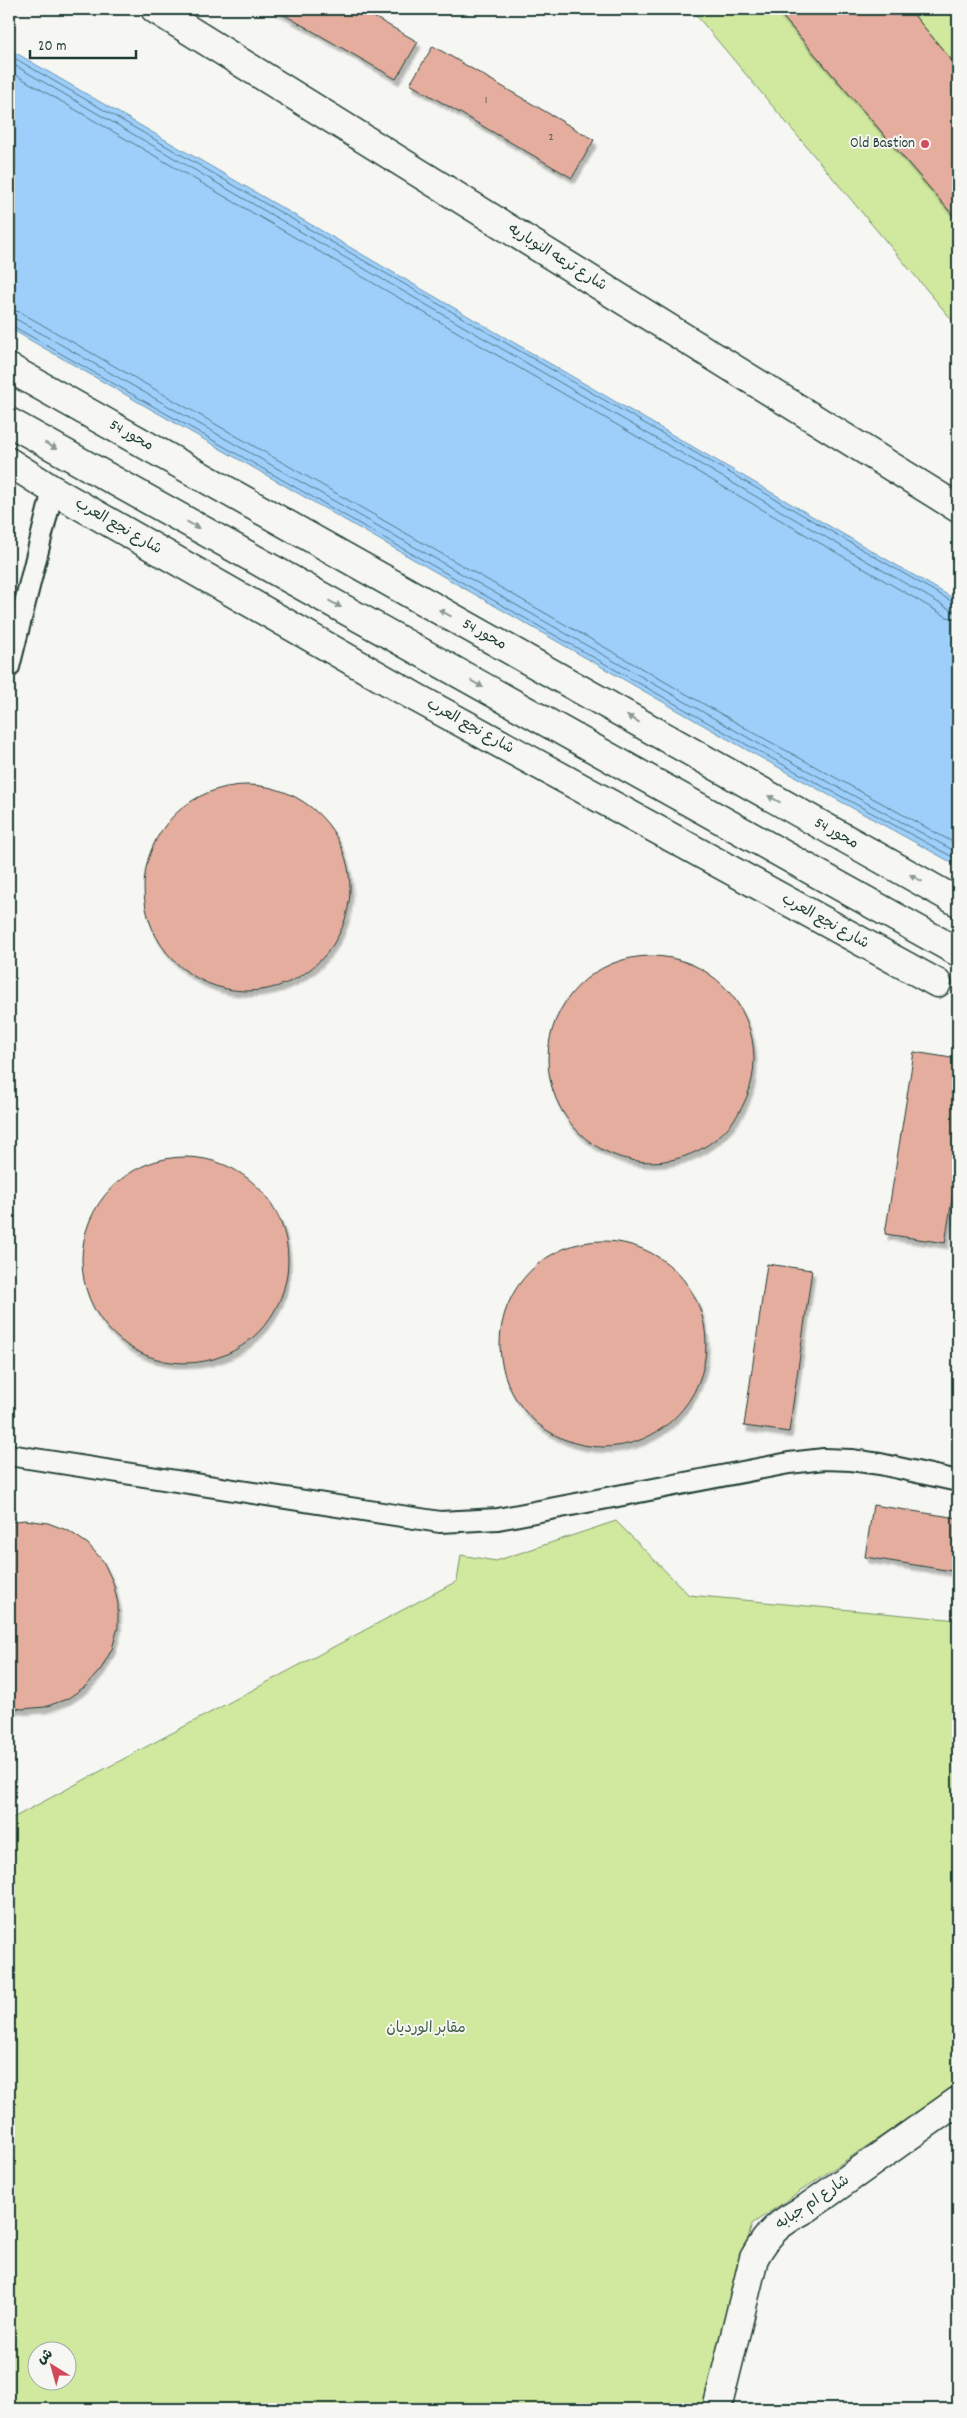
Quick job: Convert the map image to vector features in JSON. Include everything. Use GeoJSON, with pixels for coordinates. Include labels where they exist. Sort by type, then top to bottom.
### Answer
{"type":"FeatureCollection","features":[{"type":"Feature","properties":{"kind":"main road","name":"شارع ترعه النوباريه"},"geometry":{"type":"LineString","coordinates":[[155,9],[958,508]]}},
{"type":"Feature","properties":{"kind":"main road","name":"محور 54"},"geometry":{"type":"LineString","coordinates":[[9,368],[958,902]]}},
{"type":"Feature","properties":{"kind":"main road"},"geometry":{"type":"LineString","coordinates":[[9,422],[958,952]]}},
{"type":"Feature","properties":{"kind":"main road","name":"شارع نجع العرب"},"geometry":{"type":"LineString","coordinates":[[9,462],[53,490],[416,698],[937,983]]}},
{"type":"Feature","properties":{"kind":"main road","name":"شارع ام جبابه"},"geometry":{"type":"LineString","coordinates":[[718,2409],[754,2258],[765,2237],[785,2220],[807,2208],[958,2101]]}},
{"type":"Feature","properties":{"kind":"lane"},"geometry":{"type":"LineString","coordinates":[[9,667],[53,490]]}},
{"type":"Feature","properties":{"kind":"lane"},"geometry":{"type":"LineString","coordinates":[[9,1455],[440,1522],[498,1519],[789,1463],[824,1459],[880,1464],[958,1481]]}},
{"type":"Feature","properties":{"kind":"green space"},"geometry":{"type":"Polygon","coordinates":[[[691,9],[776,9],[958,221],[958,327],[691,9]]]}},
{"type":"Feature","properties":{"kind":"green space"},"geometry":{"type":"Polygon","coordinates":[[[909,9],[958,9],[958,68],[909,9]]]}},
{"type":"Feature","properties":{"kind":"green space","name":"مقابر الورديان"},"geometry":{"type":"Polygon","coordinates":[[[616,1521],[689,1595],[958,1620],[958,2081],[942,2095],[752,2224],[702,2409],[9,2409],[9,1820],[457,1581],[461,1555],[496,1561],[616,1521]]]}},
{"type":"Feature","properties":{"kind":"water"},"geometry":{"type":"Polygon","coordinates":[[[9,49],[958,601],[958,866],[747,750],[9,328],[9,49]]]}},
{"type":"Feature","properties":{"kind":"building"},"geometry":{"type":"Polygon","coordinates":[[[274,9],[360,9],[418,42],[396,79],[274,9]]]}},
{"type":"Feature","properties":{"kind":"building","name":"Old Bastion"},"geometry":{"type":"Polygon","coordinates":[[[776,9],[909,9],[958,68],[958,221],[776,9]]]}},
{"type":"Feature","properties":{"kind":"building"},"geometry":{"type":"Polygon","coordinates":[[[433,46],[594,140],[572,178],[410,84],[433,46]]]}},
{"type":"Feature","properties":{"kind":"building"},"geometry":{"type":"Polygon","coordinates":[[[247,785],[267,787],[286,793],[295,797],[320,815],[338,840],[342,849],[348,868],[350,888],[348,908],[342,927],[338,936],[320,961],[295,979],[286,983],[267,989],[247,991],[227,989],[208,983],[199,979],[174,961],[156,936],[152,927],[146,908],[144,888],[146,868],[152,849],[156,840],[174,815],[199,797],[208,793],[227,787],[247,785]]]}},
{"type":"Feature","properties":{"kind":"building"},"geometry":{"type":"Polygon","coordinates":[[[651,956],[671,958],[690,964],[699,968],[724,986],[742,1011],[746,1020],[752,1039],[754,1059],[752,1079],[746,1098],[742,1107],[724,1132],[699,1150],[690,1154],[671,1160],[651,1162],[631,1160],[612,1154],[603,1150],[578,1132],[560,1107],[556,1098],[550,1079],[548,1059],[550,1039],[556,1020],[560,1011],[578,986],[603,968],[612,964],[631,958],[651,956]]]}},
{"type":"Feature","properties":{"kind":"building"},"geometry":{"type":"Polygon","coordinates":[[[914,1052],[958,1059],[958,1162],[945,1243],[885,1234],[914,1052]]]}},
{"type":"Feature","properties":{"kind":"building"},"geometry":{"type":"Polygon","coordinates":[[[185,1157],[205,1159],[224,1165],[233,1169],[258,1187],[276,1212],[280,1221],[286,1240],[288,1260],[286,1280],[280,1299],[276,1308],[258,1333],[233,1351],[224,1355],[205,1361],[185,1363],[165,1361],[146,1355],[137,1351],[112,1333],[94,1308],[90,1299],[84,1280],[82,1260],[84,1240],[90,1221],[94,1212],[112,1187],[137,1169],[146,1165],[165,1159],[185,1157]]]}},
{"type":"Feature","properties":{"kind":"building"},"geometry":{"type":"Polygon","coordinates":[[[603,1241],[623,1243],[642,1249],[676,1271],[698,1305],[704,1324],[706,1344],[704,1364],[698,1383],[676,1417],[642,1439],[623,1445],[603,1447],[583,1445],[564,1439],[530,1417],[508,1383],[502,1364],[500,1344],[502,1324],[508,1305],[530,1271],[564,1249],[583,1243],[603,1241]]]}},
{"type":"Feature","properties":{"kind":"building"},"geometry":{"type":"Polygon","coordinates":[[[767,1264],[812,1270],[789,1432],[744,1426],[767,1264]]]}},
{"type":"Feature","properties":{"kind":"building"},"geometry":{"type":"Polygon","coordinates":[[[873,1505],[958,1518],[958,1572],[865,1557],[873,1505]]]}},
{"type":"Feature","properties":{"kind":"building"},"geometry":{"type":"Polygon","coordinates":[[[25,1520],[48,1523],[69,1531],[88,1544],[103,1561],[113,1582],[118,1604],[118,1627],[112,1649],[101,1669],[86,1686],[67,1699],[45,1707],[22,1709],[9,1707],[9,1522],[25,1520]]]}},
{"type":"Feature","properties":{"kind":"place","name":"Old Bastion"},"geometry":{"type":"Point","coordinates":[925,144]}}]}
